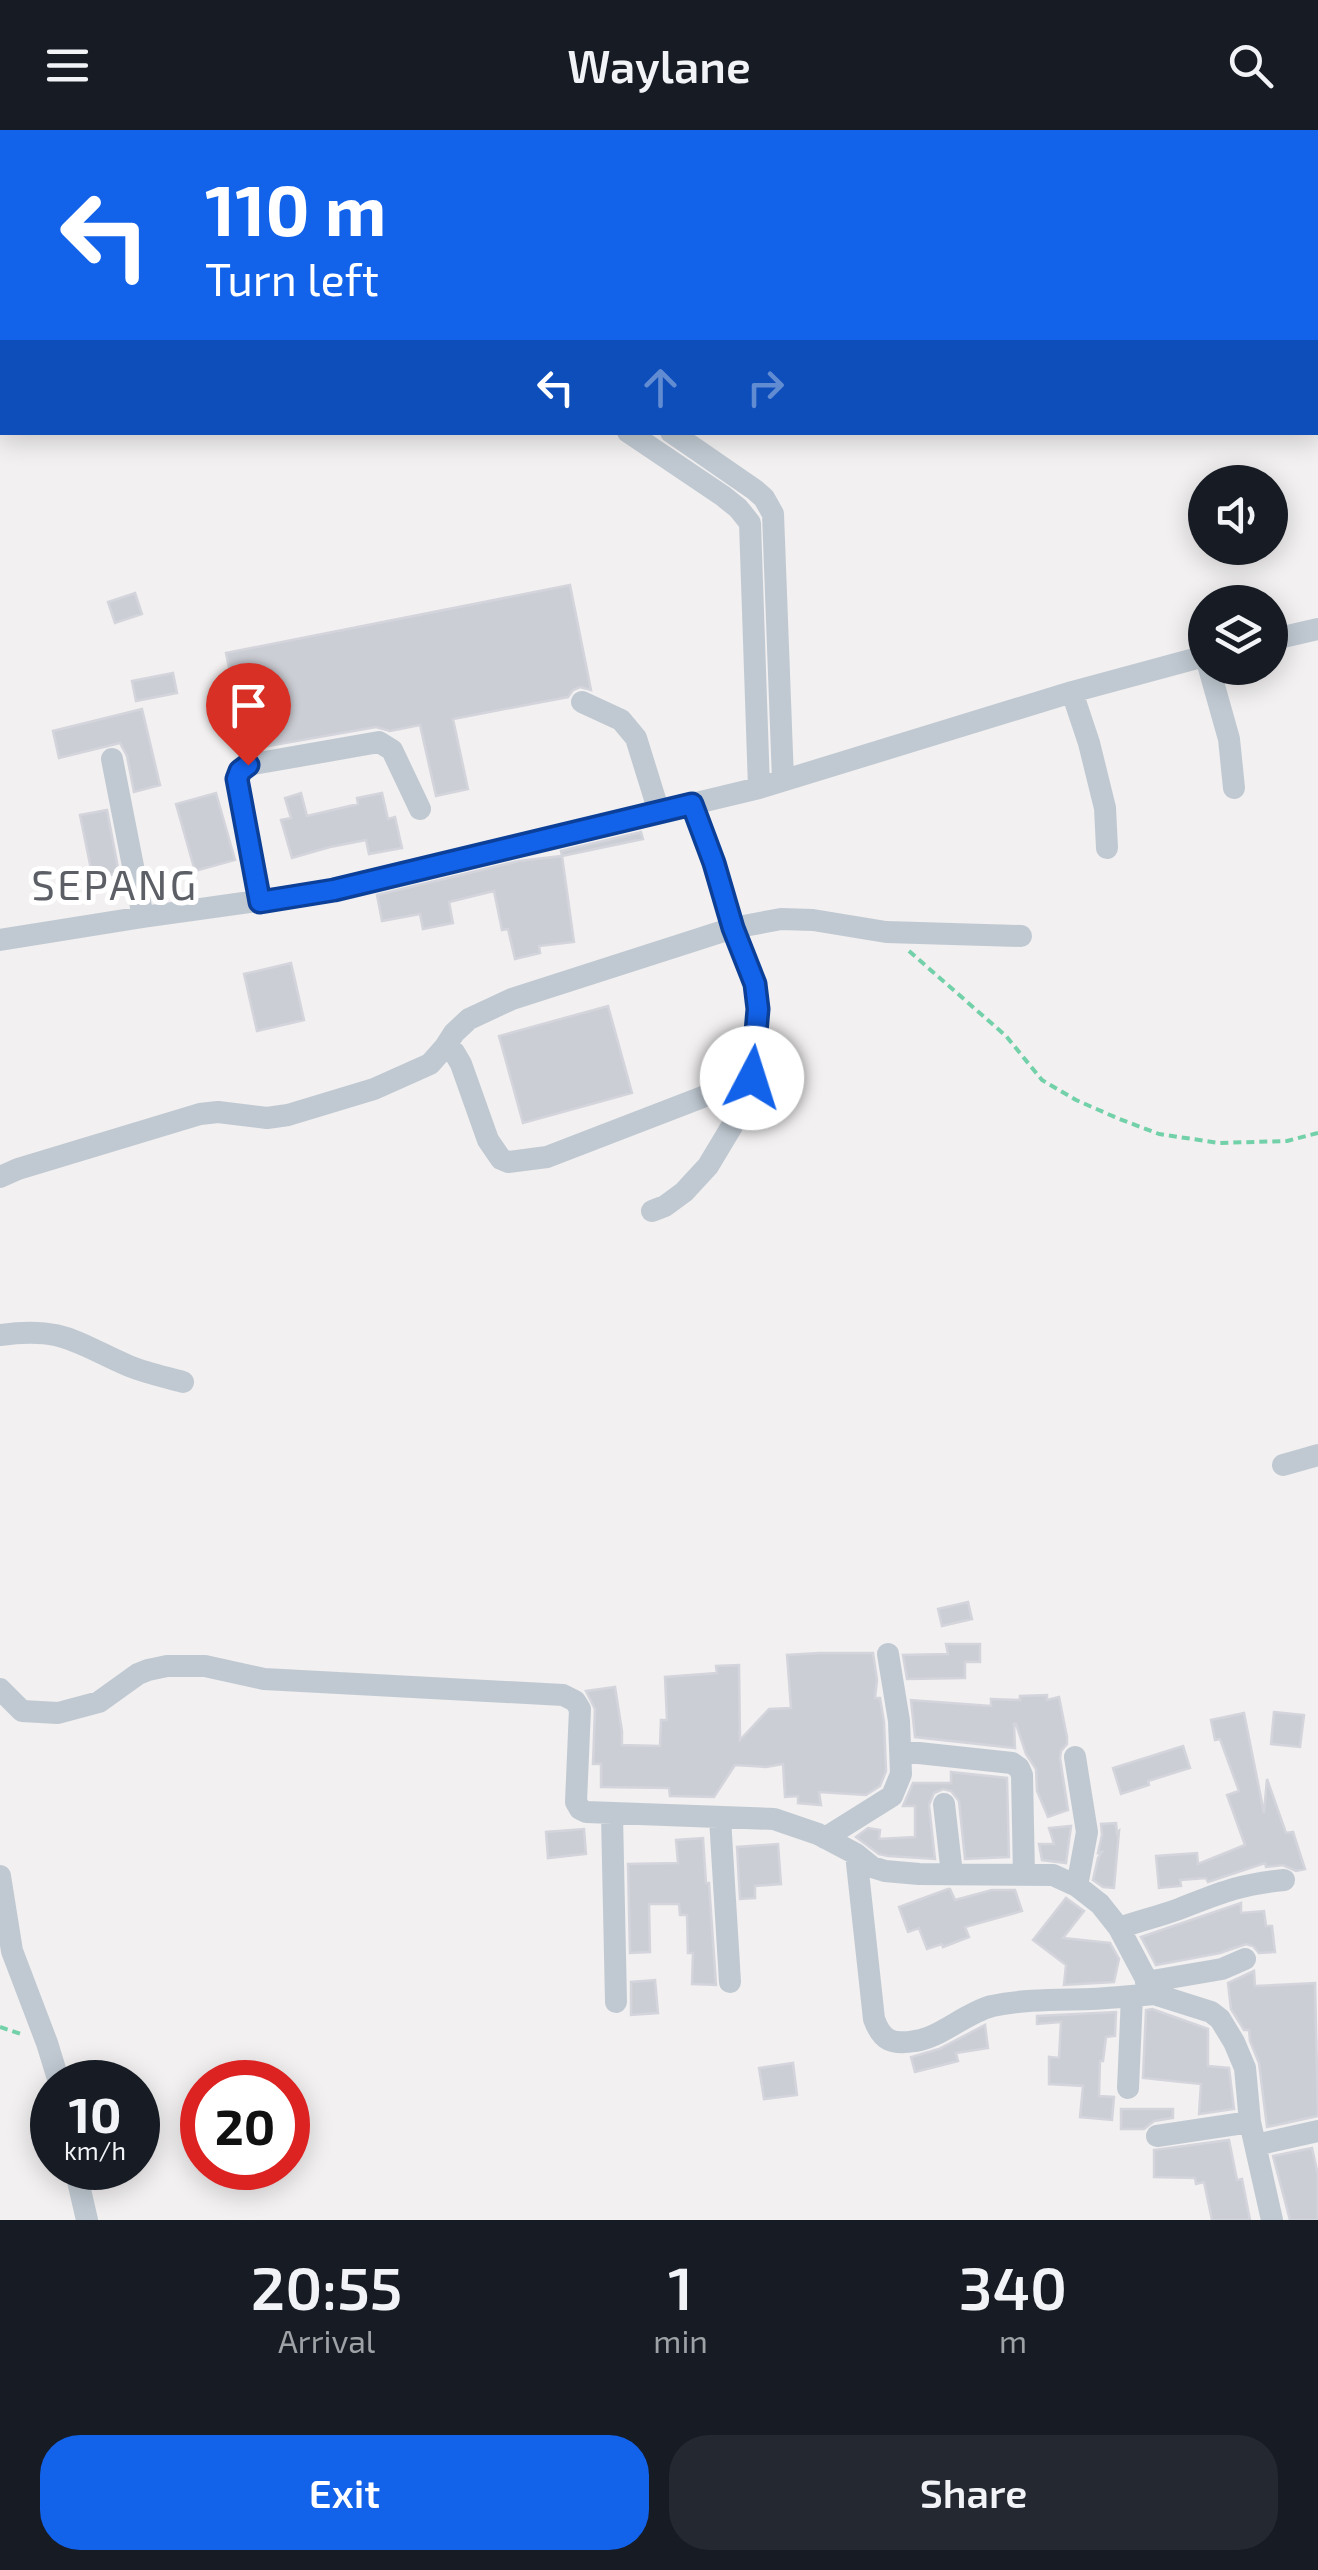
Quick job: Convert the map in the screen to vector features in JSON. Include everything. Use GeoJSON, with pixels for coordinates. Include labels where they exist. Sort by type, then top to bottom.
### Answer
{"type":"FeatureCollection","features":[{"type":"Feature","properties":{"kind":"street"},"geometry":{"type":"LineString","coordinates":[[632,435],[738,508],[750,523],[763,559],[780,704],[783,780]]}},
{"type":"Feature","properties":{"kind":"street"},"geometry":{"type":"LineString","coordinates":[[675,435],[764,498],[773,514],[763,559],[756,707],[759,788]]}},
{"type":"Feature","properties":{"kind":"street"},"geometry":{"type":"LineString","coordinates":[[1288,636],[1318,629]]}},
{"type":"Feature","properties":{"kind":"street"},"geometry":{"type":"LineString","coordinates":[[0,940],[334,890],[759,788],[1188,661]]}},
{"type":"Feature","properties":{"kind":"street"},"geometry":{"type":"LineString","coordinates":[[1215,685],[1229,739],[1234,788]]}},
{"type":"Feature","properties":{"kind":"street"},"geometry":{"type":"LineString","coordinates":[[1072,692],[1098,777],[1108,848]]}},
{"type":"Feature","properties":{"kind":"street"},"geometry":{"type":"LineString","coordinates":[[582,702],[620,720],[636,738],[660,812]]}},
{"type":"Feature","properties":{"kind":"street"},"geometry":{"type":"LineString","coordinates":[[756,707],[780,704]]}},
{"type":"Feature","properties":{"kind":"street"},"geometry":{"type":"LineString","coordinates":[[260,902],[237,779],[248,765],[379,742],[392,750],[420,808]]}},
{"type":"Feature","properties":{"kind":"street"},"geometry":{"type":"LineString","coordinates":[[112,759],[143,917]]}},
{"type":"Feature","properties":{"kind":"street"},"geometry":{"type":"LineString","coordinates":[[652,1210],[666,1206],[684,1192],[708,1166],[732,1126],[752,1078],[758,1009],[755,984],[692,804]]}},
{"type":"Feature","properties":{"kind":"street"},"geometry":{"type":"LineString","coordinates":[[0,1177],[200,1114],[218,1112],[267,1118],[288,1115],[374,1089],[430,1064],[469,1019],[512,999],[733,928],[781,919],[886,932],[1022,936]]}},
{"type":"Feature","properties":{"kind":"street"},"geometry":{"type":"LineString","coordinates":[[445,1047],[454,1052],[461,1064],[488,1140],[501,1159],[508,1162],[547,1157],[752,1078]]}},
{"type":"Feature","properties":{"kind":"street"},"geometry":{"type":"LineString","coordinates":[[0,1335],[46,1332],[75,1339],[134,1368],[183,1382]]}},
{"type":"Feature","properties":{"kind":"street"},"geometry":{"type":"LineString","coordinates":[[1283,1466],[1318,1455]]}},
{"type":"Feature","properties":{"kind":"street"},"geometry":{"type":"LineString","coordinates":[[825,1838],[892,1796],[901,1774],[888,1654]]}},
{"type":"Feature","properties":{"kind":"street"},"geometry":{"type":"LineString","coordinates":[[0,1689],[22,1710],[58,1714],[98,1702],[138,1674],[167,1666],[205,1666],[264,1679],[564,1694],[575,1700],[580,1709],[576,1802],[586,1812],[774,1819],[825,1838],[872,1867],[885,1870],[1053,1876],[1078,1886],[1120,1928],[1144,1991],[1128,2088]]}},
{"type":"Feature","properties":{"kind":"street"},"geometry":{"type":"LineString","coordinates":[[900,1751],[1012,1763],[1020,1768],[1024,1875]]}},
{"type":"Feature","properties":{"kind":"street"},"geometry":{"type":"LineString","coordinates":[[1074,1757],[1086,1832],[1078,1886]]}},
{"type":"Feature","properties":{"kind":"street"},"geometry":{"type":"LineString","coordinates":[[944,1804],[952,1874]]}},
{"type":"Feature","properties":{"kind":"street"},"geometry":{"type":"LineString","coordinates":[[612,1814],[616,2002]]}},
{"type":"Feature","properties":{"kind":"street"},"geometry":{"type":"LineString","coordinates":[[720,1818],[730,1982]]}},
{"type":"Feature","properties":{"kind":"street"},"geometry":{"type":"LineString","coordinates":[[856,1854],[874,2019],[882,2037],[889,2041],[928,2038],[986,2008],[1020,2001],[1144,1991],[1246,1959]]}},
{"type":"Feature","properties":{"kind":"street"},"geometry":{"type":"LineString","coordinates":[[0,1876],[12,1951],[52,2060]]}},
{"type":"Feature","properties":{"kind":"street"},"geometry":{"type":"LineString","coordinates":[[1120,1928],[1227,1889],[1284,1880]]}},
{"type":"Feature","properties":{"kind":"street"},"geometry":{"type":"LineString","coordinates":[[1144,1991],[1212,2012],[1234,2042],[1244,2068],[1253,2134],[1272,2220]]}},
{"type":"Feature","properties":{"kind":"street"},"geometry":{"type":"LineString","coordinates":[[1157,2136],[1318,2131]]}},
{"type":"Feature","properties":{"kind":"street"},"geometry":{"type":"LineString","coordinates":[[80,2190],[86,2220]]}},
{"type":"Feature","properties":{"kind":"path"},"geometry":{"type":"LineString","coordinates":[[886,932],[1006,1036],[1042,1080],[1076,1100],[1159,1134],[1219,1142],[1287,1141],[1318,1133]]}},
{"type":"Feature","properties":{"kind":"building"},"geometry":{"type":"Polygon","coordinates":[[[570,585],[591,690],[580,687],[568,697],[453,719],[468,789],[436,796],[420,725],[390,731],[376,727],[246,750],[226,653],[570,585]]]}},
{"type":"Feature","properties":{"kind":"building"},"geometry":{"type":"Polygon","coordinates":[[[135,593],[142,614],[115,623],[108,602],[135,593]]]}},
{"type":"Feature","properties":{"kind":"building"},"geometry":{"type":"Polygon","coordinates":[[[173,673],[177,693],[136,701],[132,681],[173,673]]]}},
{"type":"Feature","properties":{"kind":"building"},"geometry":{"type":"Polygon","coordinates":[[[142,709],[160,785],[134,792],[127,756],[120,743],[59,758],[53,731],[142,709]]]}},
{"type":"Feature","properties":{"kind":"building"},"geometry":{"type":"Polygon","coordinates":[[[216,793],[235,860],[195,871],[176,804],[216,793]]]}},
{"type":"Feature","properties":{"kind":"building"},"geometry":{"type":"Polygon","coordinates":[[[301,793],[307,816],[358,804],[357,798],[382,793],[388,819],[395,817],[402,848],[369,854],[366,840],[292,858],[281,820],[291,818],[285,798],[301,793]]]}},
{"type":"Feature","properties":{"kind":"building"},"geometry":{"type":"Polygon","coordinates":[[[107,810],[119,873],[93,879],[80,815],[107,810]]]}},
{"type":"Feature","properties":{"kind":"building"},"geometry":{"type":"Polygon","coordinates":[[[641,832],[643,839],[562,856],[561,851],[641,832]]]}},
{"type":"Feature","properties":{"kind":"building"},"geometry":{"type":"Polygon","coordinates":[[[562,856],[574,942],[539,946],[540,953],[515,959],[508,929],[502,930],[494,891],[449,902],[453,923],[423,929],[420,914],[382,921],[377,895],[519,861],[562,856]]]}},
{"type":"Feature","properties":{"kind":"building"},"geometry":{"type":"Polygon","coordinates":[[[291,963],[304,1020],[257,1031],[244,974],[291,963]]]}},
{"type":"Feature","properties":{"kind":"building"},"geometry":{"type":"Polygon","coordinates":[[[608,1006],[632,1093],[523,1123],[499,1036],[608,1006]]]}},
{"type":"Feature","properties":{"kind":"building"},"geometry":{"type":"Polygon","coordinates":[[[968,1602],[972,1619],[942,1626],[938,1609],[968,1602]]]}},
{"type":"Feature","properties":{"kind":"building"},"geometry":{"type":"Polygon","coordinates":[[[946,1644],[980,1644],[980,1662],[965,1662],[965,1678],[907,1679],[903,1655],[948,1654],[946,1644]]]}},
{"type":"Feature","properties":{"kind":"building"},"geometry":{"type":"Polygon","coordinates":[[[873,1653],[875,1698],[880,1698],[884,1722],[886,1771],[880,1786],[866,1795],[819,1792],[821,1805],[798,1803],[798,1796],[785,1797],[783,1764],[735,1765],[714,1797],[670,1796],[669,1788],[601,1787],[601,1764],[593,1764],[595,1709],[586,1691],[615,1687],[622,1745],[660,1746],[661,1720],[667,1720],[665,1677],[717,1673],[716,1666],[739,1665],[740,1740],[769,1709],[791,1708],[787,1655],[873,1653]]]}},
{"type":"Feature","properties":{"kind":"building"},"geometry":{"type":"Polygon","coordinates":[[[1047,1695],[1047,1700],[1059,1697],[1067,1737],[1060,1758],[1068,1810],[1048,1817],[1037,1791],[1036,1769],[1026,1754],[1016,1724],[1015,1748],[915,1737],[911,1700],[991,1706],[991,1699],[1020,1700],[1020,1696],[1047,1695]]]}},
{"type":"Feature","properties":{"kind":"building"},"geometry":{"type":"Polygon","coordinates":[[[1274,1712],[1304,1715],[1300,1747],[1271,1744],[1274,1712]]]}},
{"type":"Feature","properties":{"kind":"building"},"geometry":{"type":"Polygon","coordinates":[[[1244,1713],[1264,1813],[1267,1779],[1286,1833],[1293,1832],[1305,1869],[1266,1867],[1265,1863],[1208,1882],[1206,1878],[1180,1880],[1181,1886],[1159,1888],[1156,1856],[1197,1853],[1198,1864],[1245,1845],[1227,1795],[1239,1791],[1220,1739],[1215,1740],[1211,1720],[1244,1713]]]}},
{"type":"Feature","properties":{"kind":"building"},"geometry":{"type":"Polygon","coordinates":[[[1183,1746],[1190,1768],[1121,1794],[1113,1768],[1183,1746]]]}},
{"type":"Feature","properties":{"kind":"building"},"geometry":{"type":"Polygon","coordinates":[[[951,1772],[1007,1778],[1009,1857],[965,1859],[959,1801],[951,1791],[943,1789],[934,1793],[929,1805],[935,1859],[879,1854],[856,1837],[868,1828],[880,1830],[879,1839],[915,1837],[915,1806],[903,1806],[913,1783],[951,1783],[951,1772]]]}},
{"type":"Feature","properties":{"kind":"building"},"geometry":{"type":"Polygon","coordinates":[[[1116,1823],[1119,1831],[1114,1888],[1103,1887],[1093,1880],[1102,1852],[1098,1853],[1101,1824],[1116,1823]]]}},
{"type":"Feature","properties":{"kind":"building"},"geometry":{"type":"Polygon","coordinates":[[[1071,1826],[1066,1863],[1042,1860],[1039,1844],[1054,1844],[1049,1828],[1071,1826]]]}},
{"type":"Feature","properties":{"kind":"building"},"geometry":{"type":"Polygon","coordinates":[[[584,1829],[586,1854],[548,1858],[546,1832],[584,1829]]]}},
{"type":"Feature","properties":{"kind":"building"},"geometry":{"type":"Polygon","coordinates":[[[703,1838],[716,1985],[692,1984],[693,1953],[688,1953],[687,1915],[680,1915],[679,1904],[649,1904],[650,1952],[630,1953],[628,1864],[678,1863],[676,1840],[703,1838]]]}},
{"type":"Feature","properties":{"kind":"building"},"geometry":{"type":"Polygon","coordinates":[[[778,1844],[781,1884],[755,1886],[755,1898],[740,1899],[737,1847],[778,1844]]]}},
{"type":"Feature","properties":{"kind":"building"},"geometry":{"type":"Polygon","coordinates":[[[950,1889],[955,1900],[992,1890],[1015,1890],[1022,1911],[965,1927],[969,1937],[927,1949],[919,1928],[908,1932],[899,1907],[950,1889]]]}},
{"type":"Feature","properties":{"kind":"building"},"geometry":{"type":"Polygon","coordinates":[[[1066,1898],[1084,1911],[1063,1938],[1110,1943],[1119,1959],[1114,1982],[1064,1985],[1066,1965],[1033,1940],[1066,1898]]]}},
{"type":"Feature","properties":{"kind":"building"},"geometry":{"type":"Polygon","coordinates":[[[1241,1903],[1241,1913],[1264,1911],[1266,1926],[1272,1926],[1275,1952],[1259,1953],[1246,1944],[1156,1965],[1141,1937],[1241,1903]]]}},
{"type":"Feature","properties":{"kind":"building"},"geometry":{"type":"Polygon","coordinates":[[[1254,1971],[1255,1986],[1315,1983],[1318,2116],[1267,2127],[1259,2063],[1249,2030],[1244,2030],[1231,2009],[1228,1983],[1254,1971]]]}},
{"type":"Feature","properties":{"kind":"building"},"geometry":{"type":"Polygon","coordinates":[[[655,1980],[658,2013],[631,2015],[631,1982],[655,1980]]]}},
{"type":"Feature","properties":{"kind":"building"},"geometry":{"type":"Polygon","coordinates":[[[1146,2010],[1208,2029],[1208,2066],[1229,2068],[1234,2109],[1199,2114],[1201,2084],[1143,2078],[1146,2010]]]}},
{"type":"Feature","properties":{"kind":"building"},"geometry":{"type":"Polygon","coordinates":[[[1116,2012],[1115,2036],[1106,2037],[1100,2061],[1099,2096],[1114,2097],[1112,2120],[1080,2117],[1083,2086],[1049,2084],[1049,2057],[1059,2058],[1061,2022],[1037,2024],[1037,2016],[1116,2012]]]}},
{"type":"Feature","properties":{"kind":"building"},"geometry":{"type":"Polygon","coordinates":[[[985,2025],[988,2048],[956,2053],[958,2061],[915,2072],[911,2057],[939,2049],[985,2025]]]}},
{"type":"Feature","properties":{"kind":"building"},"geometry":{"type":"Polygon","coordinates":[[[793,2063],[797,2095],[764,2099],[759,2068],[793,2063]]]}},
{"type":"Feature","properties":{"kind":"building"},"geometry":{"type":"Polygon","coordinates":[[[1121,2109],[1173,2109],[1173,2118],[1154,2121],[1144,2129],[1121,2129],[1121,2109]]]}},
{"type":"Feature","properties":{"kind":"building"},"geometry":{"type":"Polygon","coordinates":[[[1229,2140],[1250,2220],[1212,2220],[1204,2182],[1196,2184],[1195,2178],[1154,2177],[1154,2150],[1229,2140]]]}},
{"type":"Feature","properties":{"kind":"building"},"geometry":{"type":"Polygon","coordinates":[[[1312,2148],[1318,2175],[1318,2220],[1290,2220],[1273,2156],[1312,2148]]]}},
{"type":"Feature","properties":{"kind":"district","name":"SEPANG"},"geometry":{"type":"Point","coordinates":[115,885]}},
{"type":"Feature","properties":{"kind":"route"},"geometry":{"type":"LineString","coordinates":[[248,765],[237,779],[260,902],[334,890],[692,804],[755,984],[758,1009],[752,1078]]}}]}
